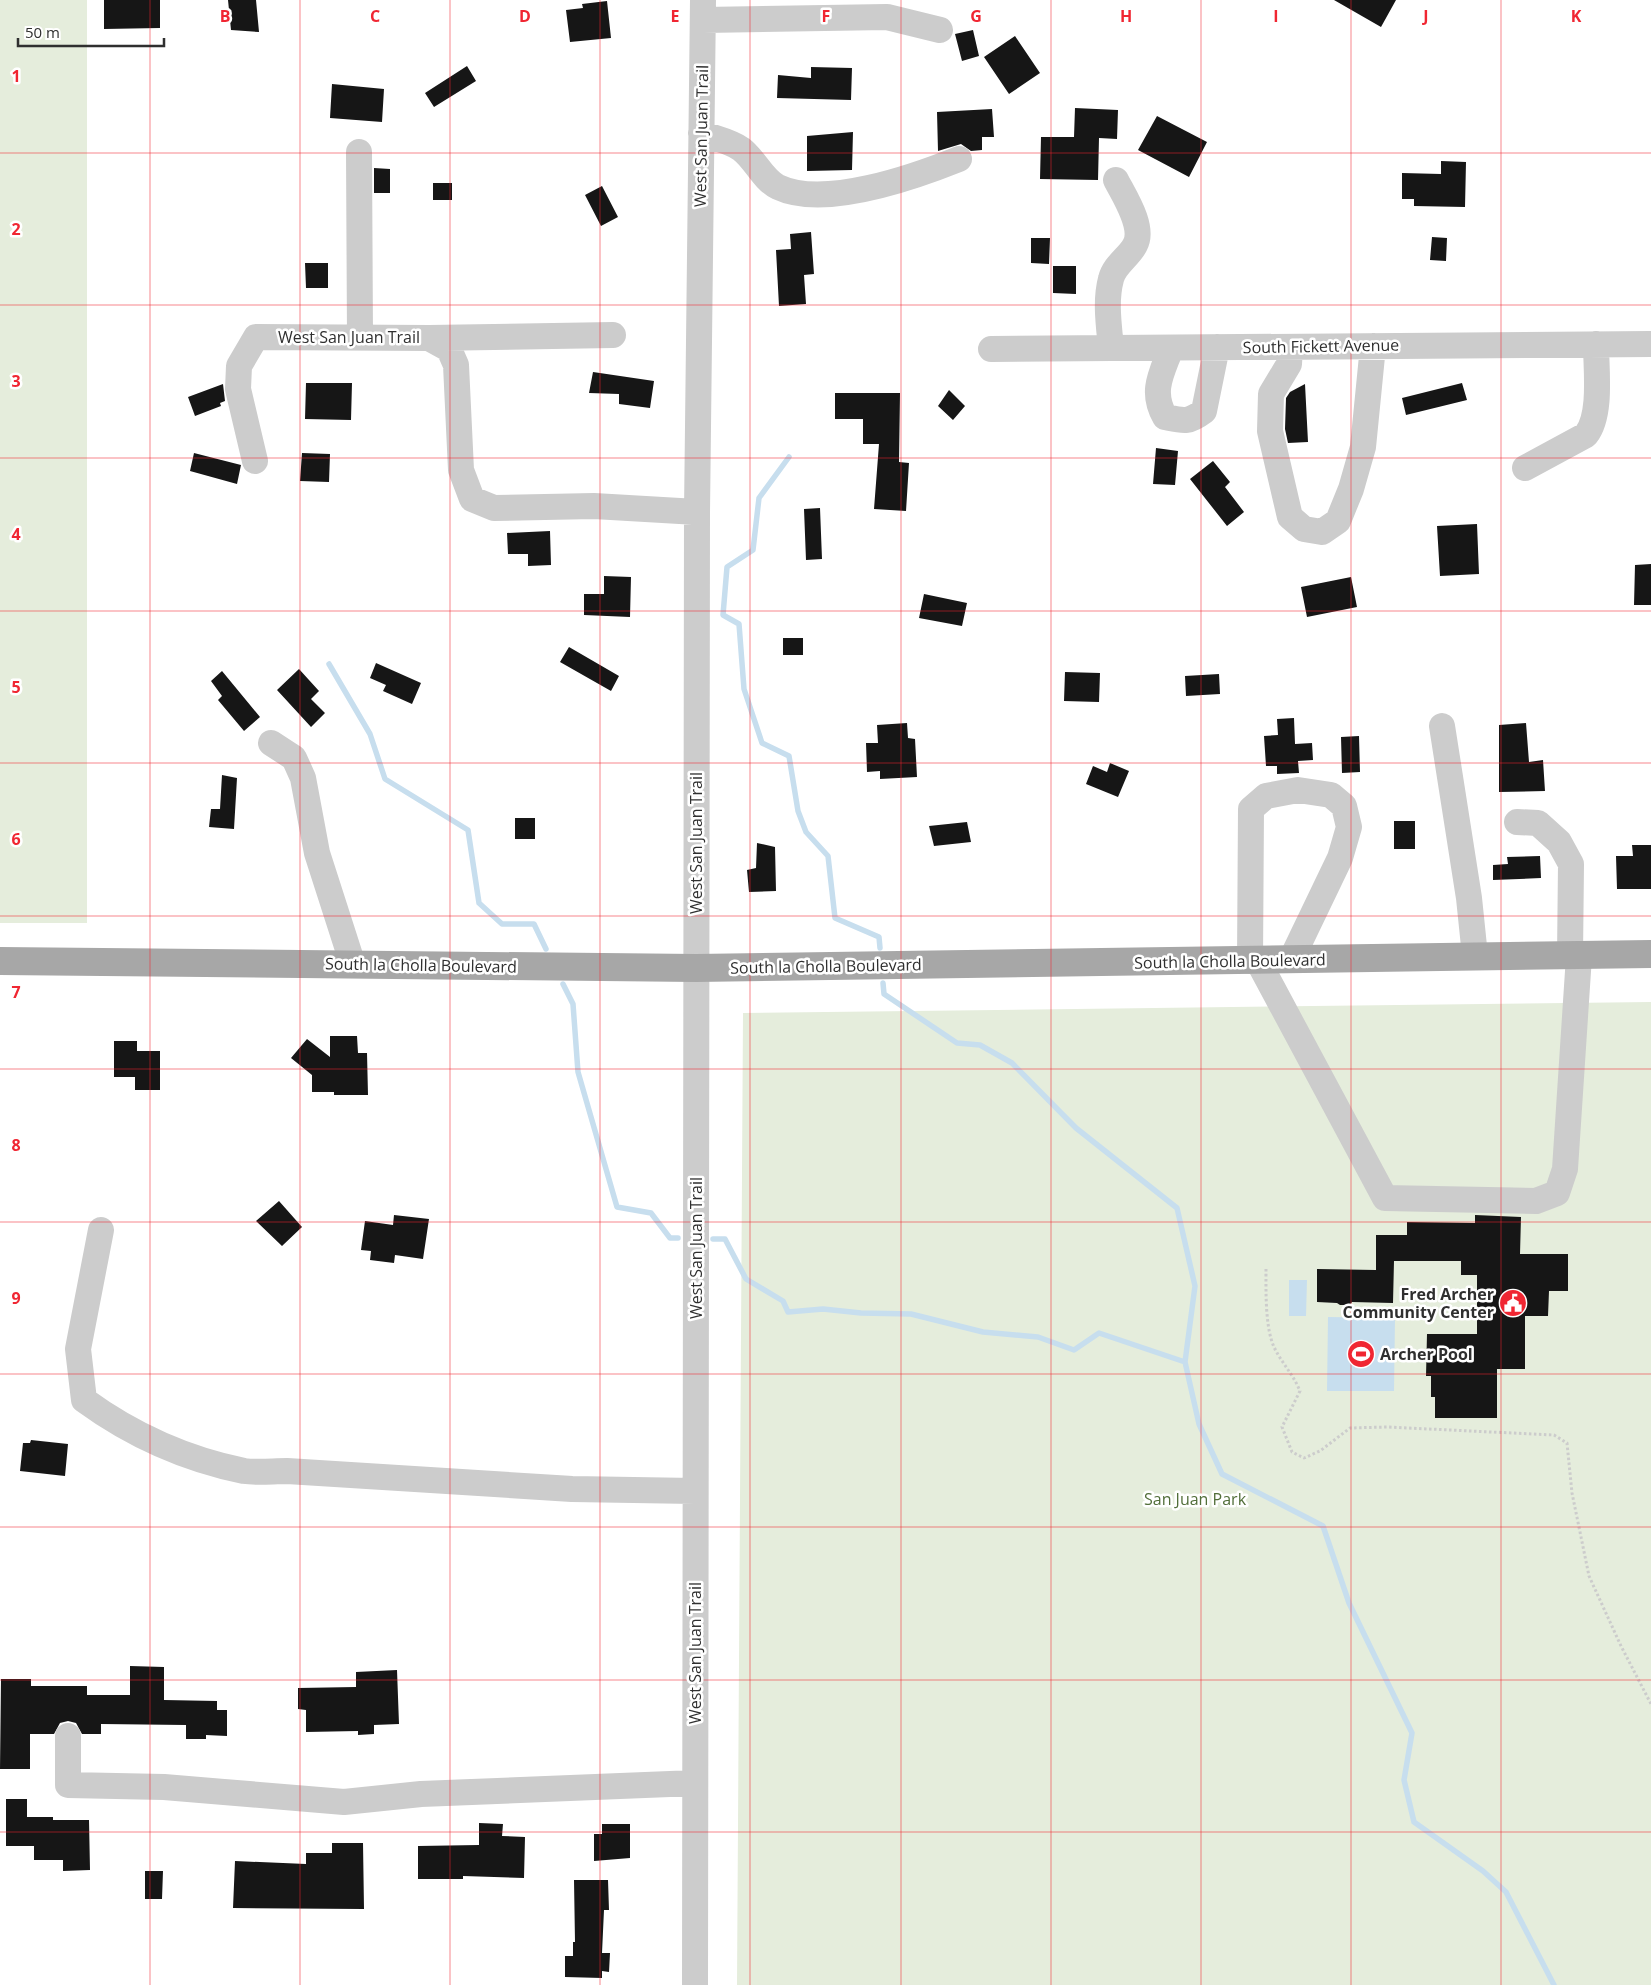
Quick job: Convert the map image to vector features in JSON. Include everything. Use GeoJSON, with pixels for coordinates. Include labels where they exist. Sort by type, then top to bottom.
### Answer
{"type":"FeatureCollection","features":[{"type":"Feature","properties":{"kind":"main road","name":"South la Cholla Boulevard"},"geometry":{"type":"LineString","coordinates":[[0,961],[696,968],[1651,954]]}},
{"type":"Feature","properties":{"kind":"street"},"geometry":{"type":"LineString","coordinates":[[703,10],[887,17],[940,30]]}},
{"type":"Feature","properties":{"kind":"street","name":"West San Juan Trail"},"geometry":{"type":"LineString","coordinates":[[695,1985],[697,512],[703,10]]}},
{"type":"Feature","properties":{"kind":"street"},"geometry":{"type":"LineString","coordinates":[[701,133],[740,148],[776,186],[799,194],[838,192],[907,179],[959,159]]}},
{"type":"Feature","properties":{"kind":"street"},"geometry":{"type":"LineString","coordinates":[[360,152],[360,337]]}},
{"type":"Feature","properties":{"kind":"street"},"geometry":{"type":"LineString","coordinates":[[1111,348],[1108,301],[1111,277],[1123,258],[1136,244],[1137,223],[1116,180]]}},
{"type":"Feature","properties":{"kind":"street"},"geometry":{"type":"LineString","coordinates":[[429,338],[613,335]]}},
{"type":"Feature","properties":{"kind":"street","name":"West San Juan Trail"},"geometry":{"type":"LineString","coordinates":[[254,461],[238,389],[239,366],[256,337],[429,338],[448,349],[456,365],[461,470],[472,499],[494,508],[594,506],[697,512]]}},
{"type":"Feature","properties":{"kind":"street"},"geometry":{"type":"LineString","coordinates":[[1525,468],[1586,435],[1592,427],[1596,411],[1596,344]]}},
{"type":"Feature","properties":{"kind":"street","name":"South Fickett Avenue"},"geometry":{"type":"LineString","coordinates":[[991,350],[1651,344]]}},
{"type":"Feature","properties":{"kind":"street"},"geometry":{"type":"LineString","coordinates":[[1290,347],[1289,364],[1271,394],[1270,431],[1290,517],[1304,529],[1322,532],[1338,521],[1351,489],[1363,447],[1373,346]]}},
{"type":"Feature","properties":{"kind":"street"},"geometry":{"type":"LineString","coordinates":[[1171,348],[1159,381],[1157,404],[1165,417],[1184,421],[1191,420],[1204,412],[1217,347]]}},
{"type":"Feature","properties":{"kind":"street"},"geometry":{"type":"LineString","coordinates":[[1442,726],[1469,898],[1475,956]]}},
{"type":"Feature","properties":{"kind":"street"},"geometry":{"type":"LineString","coordinates":[[271,743],[294,758],[304,778],[317,853],[353,965]]}},
{"type":"Feature","properties":{"kind":"street"},"geometry":{"type":"LineString","coordinates":[[1291,960],[1340,858],[1349,827],[1344,806],[1331,795],[1298,790],[1266,796],[1251,809],[1254,961],[1385,1198],[1536,1201],[1557,1193],[1565,1169],[1574,956],[1570,864],[1559,842],[1538,823],[1518,822]]}},
{"type":"Feature","properties":{"kind":"street"},"geometry":{"type":"LineString","coordinates":[[101,1230],[78,1349],[84,1400],[116,1423],[174,1452],[246,1471],[296,1472],[572,1489],[695,1491]]}},
{"type":"Feature","properties":{"kind":"street"},"geometry":{"type":"LineString","coordinates":[[68,1736],[68,1785],[164,1787],[344,1802],[421,1794],[695,1784]]}},
{"type":"Feature","properties":{"kind":"path"},"geometry":{"type":"LineString","coordinates":[[1266,1269],[1266,1303],[1274,1347],[1294,1375],[1300,1391],[1282,1427],[1292,1452],[1304,1458],[1320,1450],[1350,1428],[1387,1427],[1554,1435],[1567,1443],[1572,1493],[1589,1576],[1621,1646],[1651,1704]]}},
{"type":"Feature","properties":{"kind":"green space"},"geometry":{"type":"Polygon","coordinates":[[[0,0],[87,0],[87,923],[0,923],[0,0]]]}},
{"type":"Feature","properties":{"kind":"green space","name":"San Juan Park"},"geometry":{"type":"Polygon","coordinates":[[[1651,1002],[1651,1985],[737,1985],[743,1013],[1651,1002]]]}},
{"type":"Feature","properties":{"kind":"water"},"geometry":{"type":"Polygon","coordinates":[[[1289,1280],[1307,1280],[1306,1316],[1289,1316],[1289,1280]]]}},
{"type":"Feature","properties":{"kind":"water","name":"Archer Pool"},"geometry":{"type":"Polygon","coordinates":[[[1328,1317],[1395,1318],[1394,1391],[1327,1391],[1328,1317]]]}},
{"type":"Feature","properties":{"kind":"building"},"geometry":{"type":"Polygon","coordinates":[[[104,0],[160,0],[160,28],[104,29],[104,0]]]}},
{"type":"Feature","properties":{"kind":"building"},"geometry":{"type":"Polygon","coordinates":[[[228,0],[256,0],[259,32],[231,30],[228,0]]]}},
{"type":"Feature","properties":{"kind":"building"},"geometry":{"type":"Polygon","coordinates":[[[1334,0],[1396,0],[1381,27],[1334,0]]]}},
{"type":"Feature","properties":{"kind":"building"},"geometry":{"type":"Polygon","coordinates":[[[607,1],[611,38],[570,42],[566,10],[583,8],[582,4],[607,1]]]}},
{"type":"Feature","properties":{"kind":"building"},"geometry":{"type":"Polygon","coordinates":[[[973,30],[979,56],[962,61],[955,34],[973,30]]]}},
{"type":"Feature","properties":{"kind":"building"},"geometry":{"type":"Polygon","coordinates":[[[1015,36],[1040,73],[1009,94],[984,57],[1015,36]]]}},
{"type":"Feature","properties":{"kind":"building"},"geometry":{"type":"Polygon","coordinates":[[[467,66],[476,81],[434,107],[425,93],[467,66]]]}},
{"type":"Feature","properties":{"kind":"building"},"geometry":{"type":"Polygon","coordinates":[[[811,67],[852,68],[851,100],[777,98],[778,75],[811,78],[811,67]]]}},
{"type":"Feature","properties":{"kind":"building"},"geometry":{"type":"Polygon","coordinates":[[[332,84],[384,89],[382,122],[330,118],[332,84]]]}},
{"type":"Feature","properties":{"kind":"building"},"geometry":{"type":"Polygon","coordinates":[[[1075,108],[1118,110],[1117,139],[1099,138],[1098,180],[1040,179],[1041,137],[1074,137],[1075,108]]]}},
{"type":"Feature","properties":{"kind":"building"},"geometry":{"type":"Polygon","coordinates":[[[992,109],[994,137],[982,137],[982,150],[971,151],[961,144],[938,151],[937,112],[992,109]]]}},
{"type":"Feature","properties":{"kind":"building"},"geometry":{"type":"Polygon","coordinates":[[[1157,116],[1207,142],[1189,177],[1138,150],[1157,116]]]}},
{"type":"Feature","properties":{"kind":"building"},"geometry":{"type":"Polygon","coordinates":[[[853,132],[852,170],[807,171],[807,136],[853,132]]]}},
{"type":"Feature","properties":{"kind":"building"},"geometry":{"type":"Polygon","coordinates":[[[1441,161],[1466,162],[1465,207],[1414,206],[1414,199],[1402,199],[1402,173],[1441,174],[1441,161]]]}},
{"type":"Feature","properties":{"kind":"building"},"geometry":{"type":"Polygon","coordinates":[[[374,168],[390,169],[390,193],[374,193],[374,168]]]}},
{"type":"Feature","properties":{"kind":"building"},"geometry":{"type":"Polygon","coordinates":[[[433,183],[452,183],[452,200],[433,200],[433,183]]]}},
{"type":"Feature","properties":{"kind":"building"},"geometry":{"type":"Polygon","coordinates":[[[602,186],[618,217],[601,226],[585,195],[602,186]]]}},
{"type":"Feature","properties":{"kind":"building"},"geometry":{"type":"Polygon","coordinates":[[[811,232],[814,274],[804,275],[806,304],[779,306],[776,250],[791,249],[790,234],[811,232]]]}},
{"type":"Feature","properties":{"kind":"building"},"geometry":{"type":"Polygon","coordinates":[[[1432,237],[1447,238],[1446,261],[1430,260],[1432,237]]]}},
{"type":"Feature","properties":{"kind":"building"},"geometry":{"type":"Polygon","coordinates":[[[1031,238],[1050,238],[1049,264],[1031,263],[1031,238]]]}},
{"type":"Feature","properties":{"kind":"building"},"geometry":{"type":"Polygon","coordinates":[[[305,263],[328,263],[328,288],[306,288],[305,263]]]}},
{"type":"Feature","properties":{"kind":"building"},"geometry":{"type":"Polygon","coordinates":[[[1053,266],[1076,266],[1076,294],[1053,293],[1053,266]]]}},
{"type":"Feature","properties":{"kind":"building"},"geometry":{"type":"Polygon","coordinates":[[[593,372],[654,381],[650,408],[619,404],[619,394],[589,393],[593,372]]]}},
{"type":"Feature","properties":{"kind":"building"},"geometry":{"type":"Polygon","coordinates":[[[306,383],[352,383],[351,420],[305,419],[306,383]]]}},
{"type":"Feature","properties":{"kind":"building"},"geometry":{"type":"Polygon","coordinates":[[[1462,383],[1467,400],[1406,415],[1402,398],[1462,383]]]}},
{"type":"Feature","properties":{"kind":"building"},"geometry":{"type":"Polygon","coordinates":[[[223,384],[225,401],[220,403],[221,406],[195,416],[188,397],[223,384]]]}},
{"type":"Feature","properties":{"kind":"building"},"geometry":{"type":"Polygon","coordinates":[[[1305,384],[1308,442],[1288,443],[1285,429],[1286,398],[1290,392],[1305,384]]]}},
{"type":"Feature","properties":{"kind":"building"},"geometry":{"type":"Polygon","coordinates":[[[949,390],[965,406],[953,420],[938,406],[949,390]]]}},
{"type":"Feature","properties":{"kind":"building"},"geometry":{"type":"Polygon","coordinates":[[[835,393],[900,393],[899,462],[909,463],[906,511],[874,509],[879,444],[863,444],[863,419],[835,419],[835,393]]]}},
{"type":"Feature","properties":{"kind":"building"},"geometry":{"type":"Polygon","coordinates":[[[1156,448],[1178,451],[1175,485],[1153,484],[1156,448]]]}},
{"type":"Feature","properties":{"kind":"building"},"geometry":{"type":"Polygon","coordinates":[[[194,453],[241,465],[237,484],[190,471],[194,453]]]}},
{"type":"Feature","properties":{"kind":"building"},"geometry":{"type":"Polygon","coordinates":[[[302,453],[330,454],[329,482],[300,481],[302,453]]]}},
{"type":"Feature","properties":{"kind":"building"},"geometry":{"type":"Polygon","coordinates":[[[1213,461],[1230,482],[1225,487],[1244,512],[1227,526],[1190,479],[1213,461]]]}},
{"type":"Feature","properties":{"kind":"building"},"geometry":{"type":"Polygon","coordinates":[[[820,508],[822,559],[806,560],[804,509],[820,508]]]}},
{"type":"Feature","properties":{"kind":"building"},"geometry":{"type":"Polygon","coordinates":[[[1477,524],[1479,574],[1440,576],[1437,526],[1477,524]]]}},
{"type":"Feature","properties":{"kind":"building"},"geometry":{"type":"Polygon","coordinates":[[[550,531],[551,565],[528,566],[528,554],[508,554],[507,533],[550,531]]]}},
{"type":"Feature","properties":{"kind":"building"},"geometry":{"type":"Polygon","coordinates":[[[1651,564],[1651,605],[1634,605],[1635,565],[1651,564]]]}},
{"type":"Feature","properties":{"kind":"building"},"geometry":{"type":"Polygon","coordinates":[[[604,576],[631,577],[630,617],[584,615],[584,594],[604,594],[604,576]]]}},
{"type":"Feature","properties":{"kind":"building"},"geometry":{"type":"Polygon","coordinates":[[[1351,577],[1357,607],[1307,617],[1301,587],[1351,577]]]}},
{"type":"Feature","properties":{"kind":"building"},"geometry":{"type":"Polygon","coordinates":[[[924,594],[967,603],[962,626],[919,618],[924,594]]]}},
{"type":"Feature","properties":{"kind":"building"},"geometry":{"type":"Polygon","coordinates":[[[783,638],[803,638],[803,655],[783,655],[783,638]]]}},
{"type":"Feature","properties":{"kind":"building"},"geometry":{"type":"Polygon","coordinates":[[[569,647],[619,676],[611,691],[560,662],[569,647]]]}},
{"type":"Feature","properties":{"kind":"building"},"geometry":{"type":"Polygon","coordinates":[[[376,663],[421,683],[412,704],[383,691],[386,685],[370,678],[376,663]]]}},
{"type":"Feature","properties":{"kind":"building"},"geometry":{"type":"Polygon","coordinates":[[[299,669],[319,691],[311,699],[325,713],[311,727],[277,690],[299,669]]]}},
{"type":"Feature","properties":{"kind":"building"},"geometry":{"type":"Polygon","coordinates":[[[222,671],[260,717],[244,731],[218,700],[222,696],[211,681],[222,671]]]}},
{"type":"Feature","properties":{"kind":"building"},"geometry":{"type":"Polygon","coordinates":[[[1065,672],[1100,673],[1099,702],[1064,701],[1065,672]]]}},
{"type":"Feature","properties":{"kind":"building"},"geometry":{"type":"Polygon","coordinates":[[[1219,674],[1220,694],[1186,696],[1185,676],[1219,674]]]}},
{"type":"Feature","properties":{"kind":"building"},"geometry":{"type":"Polygon","coordinates":[[[1294,718],[1295,744],[1312,743],[1313,760],[1298,761],[1299,773],[1277,774],[1277,766],[1266,766],[1264,736],[1278,735],[1277,719],[1294,718]]]}},
{"type":"Feature","properties":{"kind":"building"},"geometry":{"type":"Polygon","coordinates":[[[907,723],[908,738],[915,739],[917,777],[880,779],[880,771],[867,772],[866,743],[878,743],[877,725],[907,723]]]}},
{"type":"Feature","properties":{"kind":"building"},"geometry":{"type":"Polygon","coordinates":[[[1526,723],[1529,762],[1543,760],[1545,791],[1499,792],[1499,725],[1526,723]]]}},
{"type":"Feature","properties":{"kind":"building"},"geometry":{"type":"Polygon","coordinates":[[[1359,736],[1360,772],[1342,773],[1341,737],[1359,736]]]}},
{"type":"Feature","properties":{"kind":"building"},"geometry":{"type":"Polygon","coordinates":[[[1110,763],[1129,771],[1118,797],[1086,784],[1093,766],[1107,772],[1110,763]]]}},
{"type":"Feature","properties":{"kind":"building"},"geometry":{"type":"Polygon","coordinates":[[[222,775],[237,778],[234,829],[209,827],[211,809],[220,809],[222,775]]]}},
{"type":"Feature","properties":{"kind":"building"},"geometry":{"type":"Polygon","coordinates":[[[515,818],[535,818],[535,839],[515,839],[515,818]]]}},
{"type":"Feature","properties":{"kind":"building"},"geometry":{"type":"Polygon","coordinates":[[[1394,821],[1415,821],[1415,849],[1394,849],[1394,821]]]}},
{"type":"Feature","properties":{"kind":"building"},"geometry":{"type":"Polygon","coordinates":[[[967,822],[971,842],[934,846],[929,826],[967,822]]]}},
{"type":"Feature","properties":{"kind":"building"},"geometry":{"type":"Polygon","coordinates":[[[757,843],[775,847],[776,891],[749,892],[747,870],[756,868],[757,843]]]}},
{"type":"Feature","properties":{"kind":"building"},"geometry":{"type":"Polygon","coordinates":[[[1632,845],[1651,845],[1651,889],[1617,889],[1616,856],[1633,856],[1632,845]]]}},
{"type":"Feature","properties":{"kind":"building"},"geometry":{"type":"Polygon","coordinates":[[[1540,856],[1541,878],[1493,880],[1493,865],[1508,864],[1507,857],[1540,856]]]}},
{"type":"Feature","properties":{"kind":"building"},"geometry":{"type":"Polygon","coordinates":[[[330,1036],[357,1036],[358,1053],[367,1053],[368,1095],[334,1095],[334,1092],[312,1092],[312,1075],[291,1058],[307,1039],[330,1057],[330,1036]]]}},
{"type":"Feature","properties":{"kind":"building"},"geometry":{"type":"Polygon","coordinates":[[[114,1041],[137,1041],[137,1051],[160,1051],[160,1090],[135,1090],[135,1077],[114,1077],[114,1041]]]}},
{"type":"Feature","properties":{"kind":"building"},"geometry":{"type":"Polygon","coordinates":[[[279,1201],[302,1227],[282,1246],[256,1221],[279,1201]]]}},
{"type":"Feature","properties":{"kind":"building"},"geometry":{"type":"Polygon","coordinates":[[[394,1215],[429,1219],[423,1259],[395,1255],[394,1263],[370,1260],[371,1251],[361,1250],[365,1221],[393,1225],[394,1215]]]}},
{"type":"Feature","properties":{"kind":"building","name":"Fred Archer Community Center"},"geometry":{"type":"Polygon","coordinates":[[[1475,1215],[1521,1217],[1520,1254],[1568,1254],[1568,1291],[1549,1291],[1548,1316],[1525,1316],[1525,1369],[1497,1369],[1497,1418],[1435,1418],[1435,1397],[1431,1397],[1431,1376],[1426,1376],[1427,1334],[1477,1334],[1477,1275],[1461,1275],[1461,1261],[1394,1261],[1393,1303],[1352,1302],[1350,1305],[1340,1305],[1337,1303],[1317,1302],[1317,1269],[1376,1270],[1376,1235],[1407,1235],[1407,1222],[1475,1223],[1475,1215]]]}},
{"type":"Feature","properties":{"kind":"building"},"geometry":{"type":"Polygon","coordinates":[[[31,1440],[68,1444],[65,1476],[20,1471],[23,1443],[30,1443],[31,1440]]]}},
{"type":"Feature","properties":{"kind":"building"},"geometry":{"type":"Polygon","coordinates":[[[130,1666],[164,1667],[164,1700],[217,1701],[217,1710],[227,1710],[227,1736],[206,1735],[206,1739],[186,1739],[186,1725],[101,1724],[101,1734],[82,1734],[76,1723],[68,1721],[60,1723],[54,1734],[30,1734],[30,1769],[0,1769],[1,1679],[31,1679],[31,1686],[87,1686],[87,1695],[130,1695],[130,1666]]]}},
{"type":"Feature","properties":{"kind":"building"},"geometry":{"type":"Polygon","coordinates":[[[397,1670],[399,1724],[374,1725],[374,1734],[358,1735],[358,1731],[306,1732],[306,1710],[298,1709],[298,1688],[356,1687],[356,1672],[397,1670]]]}},
{"type":"Feature","properties":{"kind":"building"},"geometry":{"type":"Polygon","coordinates":[[[6,1799],[27,1799],[27,1817],[53,1817],[53,1820],[89,1820],[90,1870],[63,1871],[63,1860],[34,1860],[34,1846],[6,1846],[6,1799]]]}},
{"type":"Feature","properties":{"kind":"building"},"geometry":{"type":"Polygon","coordinates":[[[479,1823],[503,1824],[502,1836],[525,1837],[524,1878],[463,1876],[463,1879],[418,1879],[418,1846],[479,1845],[479,1823]]]}},
{"type":"Feature","properties":{"kind":"building"},"geometry":{"type":"Polygon","coordinates":[[[602,1824],[630,1824],[630,1858],[594,1861],[594,1834],[602,1834],[602,1824]]]}},
{"type":"Feature","properties":{"kind":"building"},"geometry":{"type":"Polygon","coordinates":[[[332,1843],[363,1843],[364,1909],[233,1908],[235,1861],[306,1864],[306,1853],[332,1853],[332,1843]]]}},
{"type":"Feature","properties":{"kind":"building"},"geometry":{"type":"Polygon","coordinates":[[[145,1871],[163,1871],[162,1899],[145,1899],[145,1871]]]}},
{"type":"Feature","properties":{"kind":"building"},"geometry":{"type":"Polygon","coordinates":[[[574,1880],[608,1880],[609,1910],[604,1910],[602,1953],[610,1953],[609,1972],[602,1971],[602,1978],[565,1977],[565,1956],[573,1956],[573,1942],[575,1942],[574,1880]]]}},
{"type":"Feature","properties":{"kind":"waterway"},"geometry":{"type":"LineString","coordinates":[[789,457],[759,498],[753,550],[727,567],[723,615],[739,624],[744,689],[762,743],[789,756],[798,811],[806,832],[828,856],[835,918],[879,937],[880,948]]}},
{"type":"Feature","properties":{"kind":"waterway"},"geometry":{"type":"LineString","coordinates":[[329,664],[370,734],[385,779],[468,830],[479,903],[502,924],[534,924],[546,949]]}},
{"type":"Feature","properties":{"kind":"waterway"},"geometry":{"type":"LineString","coordinates":[[883,983],[884,994],[957,1043],[980,1045],[1012,1063],[1076,1128],[1177,1208],[1195,1286],[1185,1362],[1199,1424],[1222,1474],[1323,1526],[1349,1603],[1412,1733],[1404,1780],[1414,1822],[1483,1871],[1506,1892],[1554,1985]]}},
{"type":"Feature","properties":{"kind":"waterway"},"geometry":{"type":"LineString","coordinates":[[563,984],[573,1004],[578,1072],[617,1207],[651,1213],[670,1238],[678,1238]]}},
{"type":"Feature","properties":{"kind":"waterway"},"geometry":{"type":"LineString","coordinates":[[713,1239],[725,1239],[746,1279],[783,1301],[788,1312],[823,1309],[861,1313],[911,1314],[983,1332],[1038,1337],[1074,1350],[1099,1333],[1185,1362]]}},
{"type":"Feature","properties":{"kind":"place","name":"Fred Archer Community Center"},"geometry":{"type":"Point","coordinates":[1513,1303]}},
{"type":"Feature","properties":{"kind":"place","name":"Archer Pool"},"geometry":{"type":"Point","coordinates":[1361,1354]}}]}
